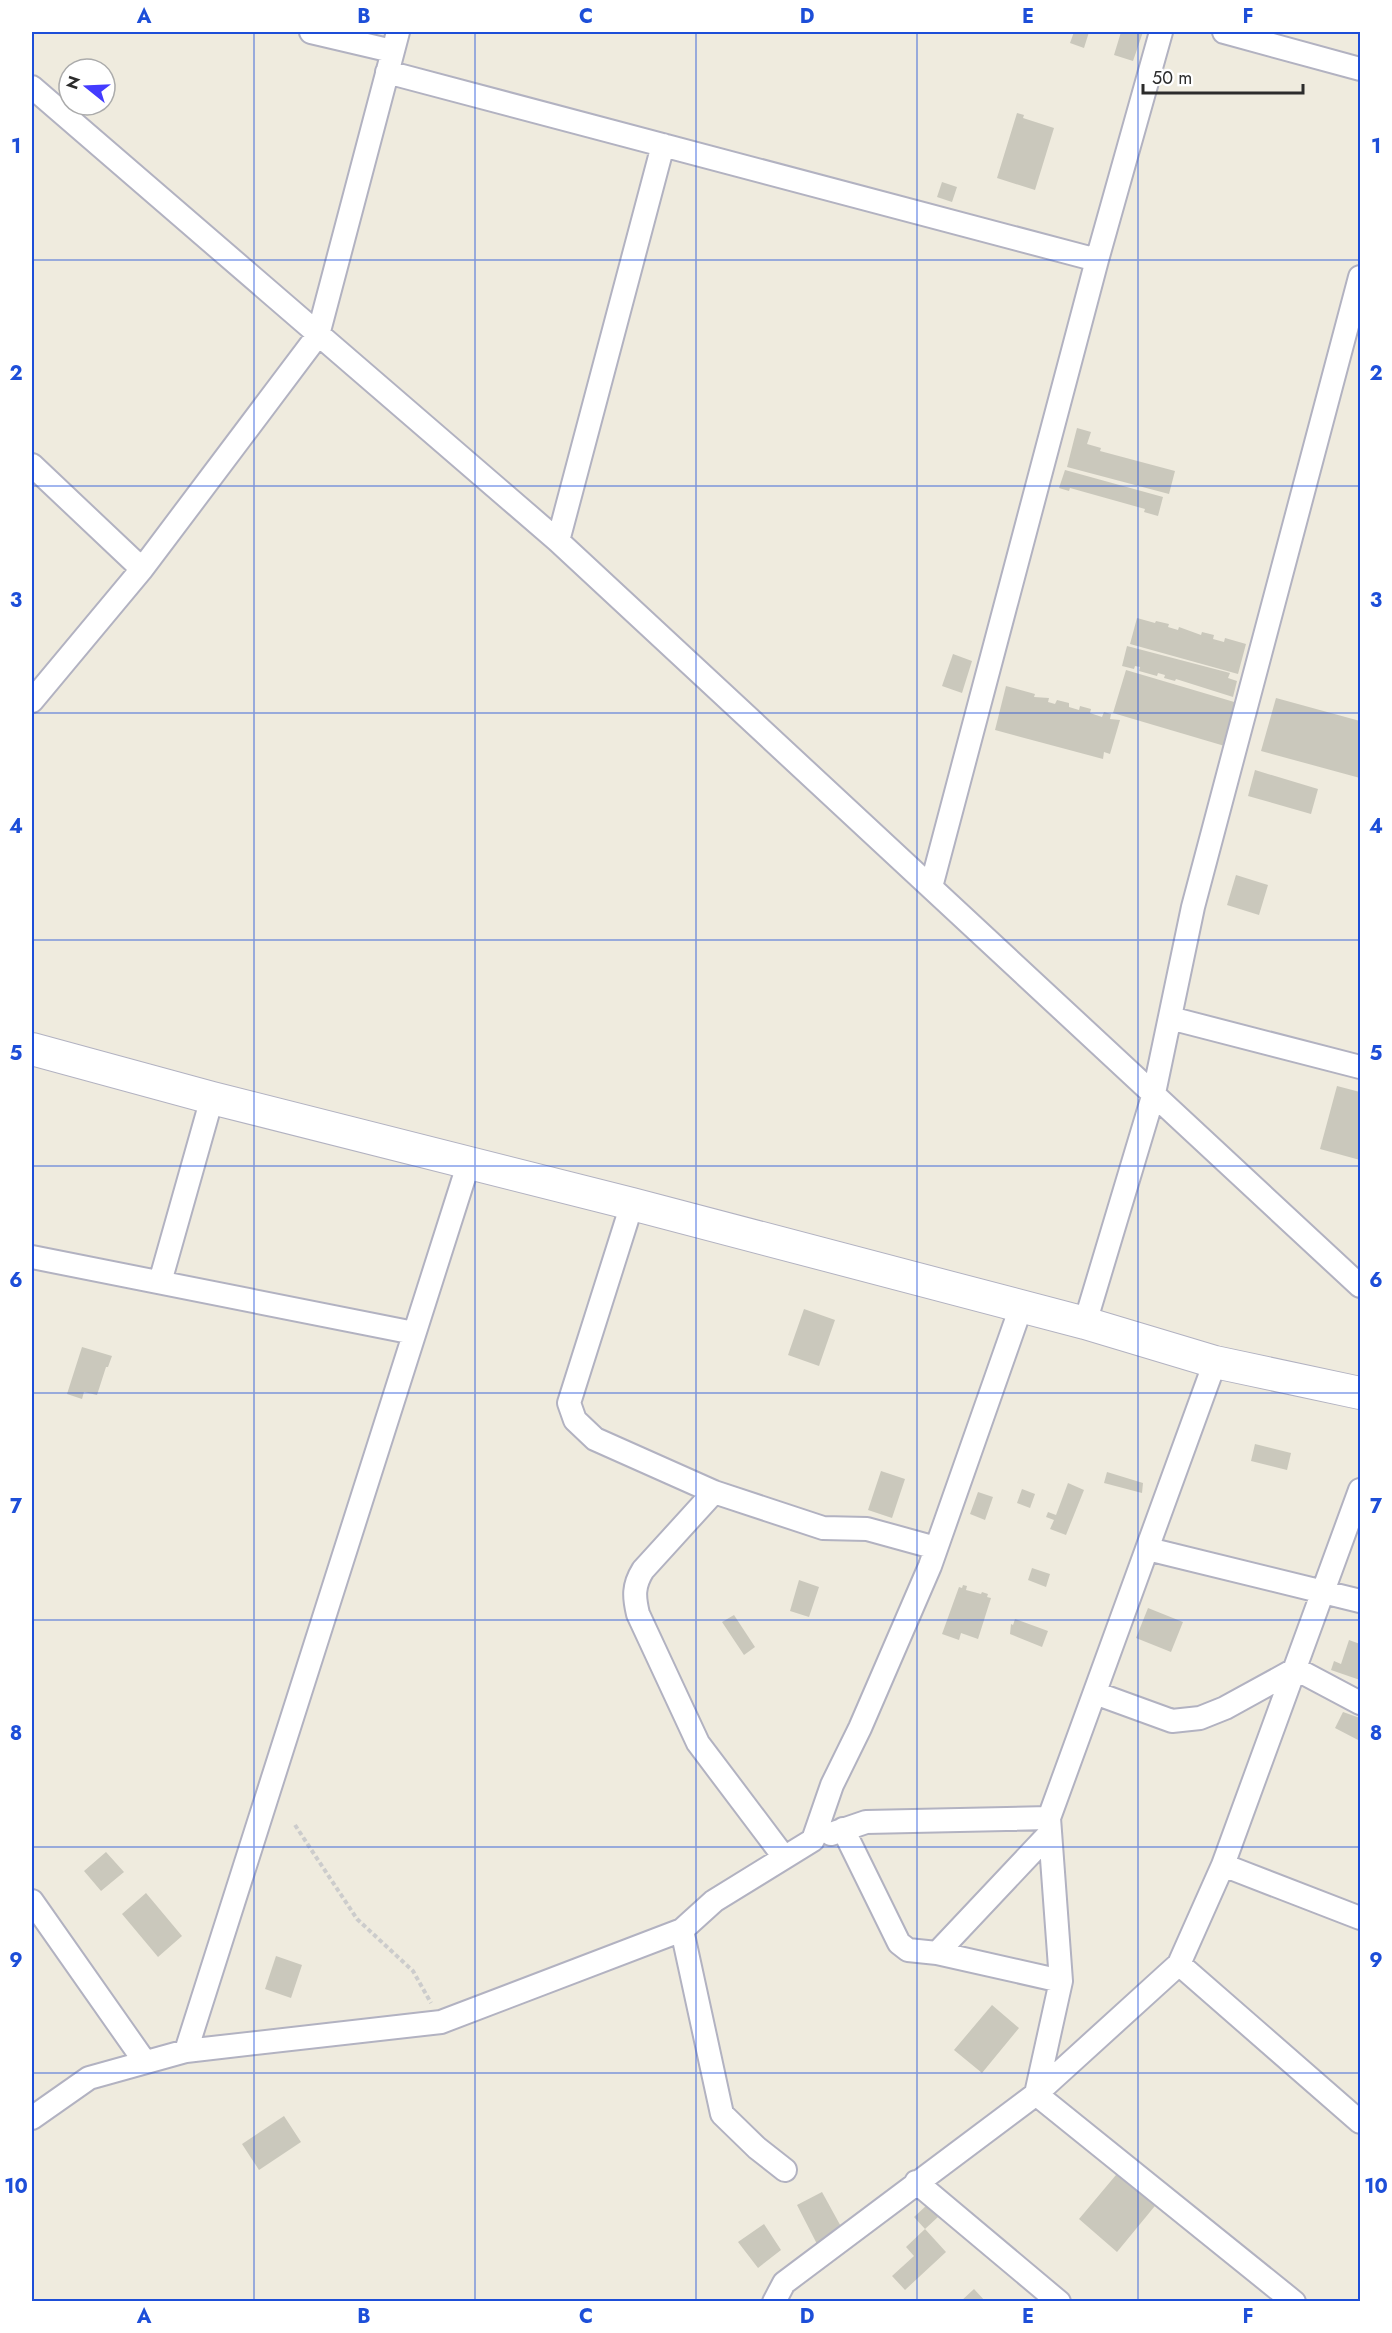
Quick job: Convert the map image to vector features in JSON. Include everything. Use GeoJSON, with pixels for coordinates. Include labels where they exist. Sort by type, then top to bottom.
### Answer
{"type":"FeatureCollection","features":[{"type":"Feature","properties":{"kind":"street"},"geometry":{"type":"LineString","coordinates":[[311,32],[392,51],[663,145],[1097,260]]}},
{"type":"Feature","properties":{"kind":"street"},"geometry":{"type":"LineString","coordinates":[[931,887],[1097,260],[1161,32]]}},
{"type":"Feature","properties":{"kind":"street"},"geometry":{"type":"LineString","coordinates":[[1224,32],[1360,69]]}},
{"type":"Feature","properties":{"kind":"street"},"geometry":{"type":"LineString","coordinates":[[32,701],[142,569],[318,335],[392,51]]}},
{"type":"Feature","properties":{"kind":"street"},"geometry":{"type":"LineString","coordinates":[[32,87],[558,542],[1360,1286]]}},
{"type":"Feature","properties":{"kind":"street"},"geometry":{"type":"LineString","coordinates":[[558,542],[663,145]]}},
{"type":"Feature","properties":{"kind":"street"},"geometry":{"type":"LineString","coordinates":[[1085,1323],[1154,1093],[1193,907],[1355,323],[1360,277]]}},
{"type":"Feature","properties":{"kind":"street"},"geometry":{"type":"LineString","coordinates":[[32,465],[142,569]]}},
{"type":"Feature","properties":{"kind":"street"},"geometry":{"type":"LineString","coordinates":[[1170,1018],[1360,1067]]}},
{"type":"Feature","properties":{"kind":"street"},"geometry":{"type":"LineString","coordinates":[[32,1049],[212,1098],[469,1162],[1021,1306],[1215,1362],[1360,1393]]}},
{"type":"Feature","properties":{"kind":"street"},"geometry":{"type":"LineString","coordinates":[[160,1282],[212,1098]]}},
{"type":"Feature","properties":{"kind":"street"},"geometry":{"type":"LineString","coordinates":[[186,2051],[469,1162]]}},
{"type":"Feature","properties":{"kind":"street"},"geometry":{"type":"LineString","coordinates":[[632,1204],[569,1403],[575,1420],[595,1439],[714,1492],[823,1528],[867,1529],[936,1548]]}},
{"type":"Feature","properties":{"kind":"street"},"geometry":{"type":"LineString","coordinates":[[32,1257],[414,1333]]}},
{"type":"Feature","properties":{"kind":"street"},"geometry":{"type":"LineString","coordinates":[[813,1840],[832,1785],[860,1728],[936,1548],[1021,1306]]}},
{"type":"Feature","properties":{"kind":"street"},"geometry":{"type":"LineString","coordinates":[[1036,2094],[1060,1981],[1050,1826],[1095,1693],[1215,1362]]}},
{"type":"Feature","properties":{"kind":"street"},"geometry":{"type":"LineString","coordinates":[[774,2301],[784,2283],[1036,2094],[1179,1964],[1223,1865],[1360,1490]]}},
{"type":"Feature","properties":{"kind":"street"},"geometry":{"type":"LineString","coordinates":[[714,1492],[643,1570],[635,1582],[634,1598],[638,1614],[698,1743],[784,1857]]}},
{"type":"Feature","properties":{"kind":"street"},"geometry":{"type":"LineString","coordinates":[[1148,1549],[1324,1590],[1360,1601]]}},
{"type":"Feature","properties":{"kind":"street"},"geometry":{"type":"LineString","coordinates":[[1095,1693],[1172,1721],[1200,1718],[1225,1708],[1296,1669]]}},
{"type":"Feature","properties":{"kind":"street"},"geometry":{"type":"LineString","coordinates":[[1296,1669],[1360,1703]]}},
{"type":"Feature","properties":{"kind":"street"},"geometry":{"type":"LineString","coordinates":[[32,2118],[89,2078],[186,2051],[441,2022],[682,1930],[714,1901],[784,1857],[813,1840],[866,1822],[1050,1826]]}},
{"type":"Feature","properties":{"kind":"street"},"geometry":{"type":"LineString","coordinates":[[937,1953],[1050,1826]]}},
{"type":"Feature","properties":{"kind":"street"},"geometry":{"type":"LineString","coordinates":[[843,1829],[899,1943],[908,1950],[937,1953],[1060,1981]]}},
{"type":"Feature","properties":{"kind":"street"},"geometry":{"type":"LineString","coordinates":[[1223,1865],[1360,1918]]}},
{"type":"Feature","properties":{"kind":"street"},"geometry":{"type":"LineString","coordinates":[[32,1901],[146,2062]]}},
{"type":"Feature","properties":{"kind":"street"},"geometry":{"type":"LineString","coordinates":[[682,1930],[722,2114],[757,2148],[785,2170]]}},
{"type":"Feature","properties":{"kind":"street"},"geometry":{"type":"LineString","coordinates":[[1179,1964],[1360,2122]]}},
{"type":"Feature","properties":{"kind":"street"},"geometry":{"type":"LineString","coordinates":[[1036,2094],[1294,2301]]}},
{"type":"Feature","properties":{"kind":"street"},"geometry":{"type":"LineString","coordinates":[[916,2182],[1059,2301]]}},
{"type":"Feature","properties":{"kind":"path"},"geometry":{"type":"LineString","coordinates":[[295,1825],[357,1918],[413,1971],[441,2022]]}},
{"type":"Feature","properties":{"kind":"building"},"geometry":{"type":"Polygon","coordinates":[[[1074,32],[1089,32],[1084,48],[1070,43],[1074,32]]]}},
{"type":"Feature","properties":{"kind":"building"},"geometry":{"type":"Polygon","coordinates":[[[1121,32],[1143,32],[1133,61],[1114,55],[1121,32]]]}},
{"type":"Feature","properties":{"kind":"building"},"geometry":{"type":"Polygon","coordinates":[[[1017,113],[1024,115],[1023,118],[1054,128],[1035,190],[997,178],[1017,113]]]}},
{"type":"Feature","properties":{"kind":"building"},"geometry":{"type":"Polygon","coordinates":[[[942,182],[957,187],[952,202],[937,197],[942,182]]]}},
{"type":"Feature","properties":{"kind":"building"},"geometry":{"type":"Polygon","coordinates":[[[1077,428],[1091,432],[1087,444],[1101,448],[1100,451],[1175,471],[1169,494],[1067,467],[1077,428]]]}},
{"type":"Feature","properties":{"kind":"building"},"geometry":{"type":"Polygon","coordinates":[[[1065,470],[1163,497],[1158,516],[1144,512],[1145,509],[1070,488],[1069,491],[1059,488],[1065,470]]]}},
{"type":"Feature","properties":{"kind":"building"},"geometry":{"type":"Polygon","coordinates":[[[1137,618],[1169,624],[1168,627],[1178,630],[1179,627],[1201,635],[1202,632],[1214,635],[1213,639],[1224,642],[1225,638],[1246,644],[1238,674],[1130,644],[1137,618]]]}},
{"type":"Feature","properties":{"kind":"building"},"geometry":{"type":"Polygon","coordinates":[[[1127,646],[1230,673],[1228,678],[1237,681],[1233,697],[1176,679],[1175,681],[1164,678],[1165,675],[1158,673],[1157,676],[1139,671],[1140,667],[1135,666],[1134,669],[1122,666],[1127,646]]]}},
{"type":"Feature","properties":{"kind":"building"},"geometry":{"type":"Polygon","coordinates":[[[953,654],[972,661],[962,693],[942,686],[953,654]]]}},
{"type":"Feature","properties":{"kind":"building"},"geometry":{"type":"Polygon","coordinates":[[[1126,670],[1241,704],[1228,747],[1113,713],[1126,670]]]}},
{"type":"Feature","properties":{"kind":"building"},"geometry":{"type":"Polygon","coordinates":[[[1006,686],[1035,694],[1034,697],[1049,698],[1048,702],[1055,704],[1057,700],[1069,703],[1069,707],[1079,710],[1080,706],[1091,709],[1090,713],[1102,717],[1104,712],[1111,714],[1110,719],[1120,720],[1110,754],[1104,752],[1103,759],[995,730],[1006,686]]]}},
{"type":"Feature","properties":{"kind":"building"},"geometry":{"type":"Polygon","coordinates":[[[1276,698],[1360,721],[1360,778],[1261,751],[1276,698]]]}},
{"type":"Feature","properties":{"kind":"building"},"geometry":{"type":"Polygon","coordinates":[[[1255,770],[1318,789],[1311,814],[1248,796],[1255,770]]]}},
{"type":"Feature","properties":{"kind":"building"},"geometry":{"type":"Polygon","coordinates":[[[1236,875],[1268,885],[1259,915],[1227,905],[1236,875]]]}},
{"type":"Feature","properties":{"kind":"building"},"geometry":{"type":"Polygon","coordinates":[[[1337,1086],[1360,1092],[1360,1160],[1320,1149],[1337,1086]]]}},
{"type":"Feature","properties":{"kind":"building"},"geometry":{"type":"Polygon","coordinates":[[[804,1309],[835,1320],[819,1366],[788,1355],[804,1309]]]}},
{"type":"Feature","properties":{"kind":"building"},"geometry":{"type":"Polygon","coordinates":[[[82,1347],[112,1356],[97,1395],[84,1392],[82,1399],[67,1394],[82,1347]]]}},
{"type":"Feature","properties":{"kind":"building"},"geometry":{"type":"Polygon","coordinates":[[[1255,1444],[1291,1453],[1287,1470],[1251,1461],[1255,1444]]]}},
{"type":"Feature","properties":{"kind":"building"},"geometry":{"type":"Polygon","coordinates":[[[881,1471],[905,1479],[892,1518],[868,1510],[881,1471]]]}},
{"type":"Feature","properties":{"kind":"building"},"geometry":{"type":"Polygon","coordinates":[[[1107,1472],[1143,1483],[1142,1493],[1104,1483],[1107,1472]]]}},
{"type":"Feature","properties":{"kind":"building"},"geometry":{"type":"Polygon","coordinates":[[[1068,1483],[1084,1490],[1066,1535],[1050,1529],[1054,1520],[1046,1517],[1048,1512],[1056,1515],[1068,1483]]]}},
{"type":"Feature","properties":{"kind":"building"},"geometry":{"type":"Polygon","coordinates":[[[1022,1489],[1035,1494],[1030,1508],[1017,1503],[1022,1489]]]}},
{"type":"Feature","properties":{"kind":"building"},"geometry":{"type":"Polygon","coordinates":[[[978,1492],[993,1497],[985,1520],[970,1514],[978,1492]]]}},
{"type":"Feature","properties":{"kind":"building"},"geometry":{"type":"Polygon","coordinates":[[[1032,1568],[1050,1574],[1046,1587],[1028,1580],[1032,1568]]]}},
{"type":"Feature","properties":{"kind":"building"},"geometry":{"type":"Polygon","coordinates":[[[799,1580],[819,1587],[809,1617],[790,1611],[799,1580]]]}},
{"type":"Feature","properties":{"kind":"building"},"geometry":{"type":"Polygon","coordinates":[[[963,1585],[967,1586],[966,1590],[981,1594],[982,1592],[991,1598],[978,1639],[961,1633],[959,1640],[942,1634],[959,1587],[962,1588],[963,1585]]]}},
{"type":"Feature","properties":{"kind":"building"},"geometry":{"type":"Polygon","coordinates":[[[1148,1608],[1183,1622],[1171,1652],[1136,1638],[1148,1608]]]}},
{"type":"Feature","properties":{"kind":"building"},"geometry":{"type":"Polygon","coordinates":[[[734,1615],[755,1647],[744,1655],[722,1622],[734,1615]]]}},
{"type":"Feature","properties":{"kind":"building"},"geometry":{"type":"Polygon","coordinates":[[[1015,1619],[1048,1631],[1042,1647],[1010,1634],[1011,1624],[1013,1625],[1015,1619]]]}},
{"type":"Feature","properties":{"kind":"building"},"geometry":{"type":"Polygon","coordinates":[[[1349,1640],[1360,1644],[1360,1680],[1331,1670],[1334,1661],[1341,1664],[1349,1640]]]}},
{"type":"Feature","properties":{"kind":"building"},"geometry":{"type":"Polygon","coordinates":[[[1343,1712],[1360,1718],[1360,1741],[1335,1728],[1343,1712]]]}},
{"type":"Feature","properties":{"kind":"building"},"geometry":{"type":"Polygon","coordinates":[[[106,1852],[124,1872],[101,1891],[84,1871],[106,1852]]]}},
{"type":"Feature","properties":{"kind":"building"},"geometry":{"type":"Polygon","coordinates":[[[146,1893],[182,1936],[158,1957],[122,1914],[146,1893]]]}},
{"type":"Feature","properties":{"kind":"building"},"geometry":{"type":"Polygon","coordinates":[[[276,1956],[302,1965],[291,1998],[265,1989],[276,1956]]]}},
{"type":"Feature","properties":{"kind":"building"},"geometry":{"type":"Polygon","coordinates":[[[992,2005],[1019,2028],[982,2073],[954,2050],[992,2005]]]}},
{"type":"Feature","properties":{"kind":"building"},"geometry":{"type":"Polygon","coordinates":[[[284,2116],[301,2142],[259,2170],[242,2144],[284,2116]]]}},
{"type":"Feature","properties":{"kind":"building"},"geometry":{"type":"Polygon","coordinates":[[[1121,2169],[1159,2201],[1117,2252],[1079,2219],[1121,2169]]]}},
{"type":"Feature","properties":{"kind":"building"},"geometry":{"type":"Polygon","coordinates":[[[822,2192],[844,2232],[818,2246],[797,2205],[822,2192]]]}},
{"type":"Feature","properties":{"kind":"building"},"geometry":{"type":"Polygon","coordinates":[[[927,2205],[938,2217],[925,2229],[914,2217],[927,2205]]]}},
{"type":"Feature","properties":{"kind":"building"},"geometry":{"type":"Polygon","coordinates":[[[764,2224],[781,2250],[758,2268],[738,2242],[764,2224]]]}},
{"type":"Feature","properties":{"kind":"building"},"geometry":{"type":"Polygon","coordinates":[[[925,2229],[946,2252],[905,2290],[892,2276],[914,2256],[906,2247],[925,2229]]]}},
{"type":"Feature","properties":{"kind":"building"},"geometry":{"type":"Polygon","coordinates":[[[974,2289],[986,2302],[960,2302],[974,2289]]]}}]}
